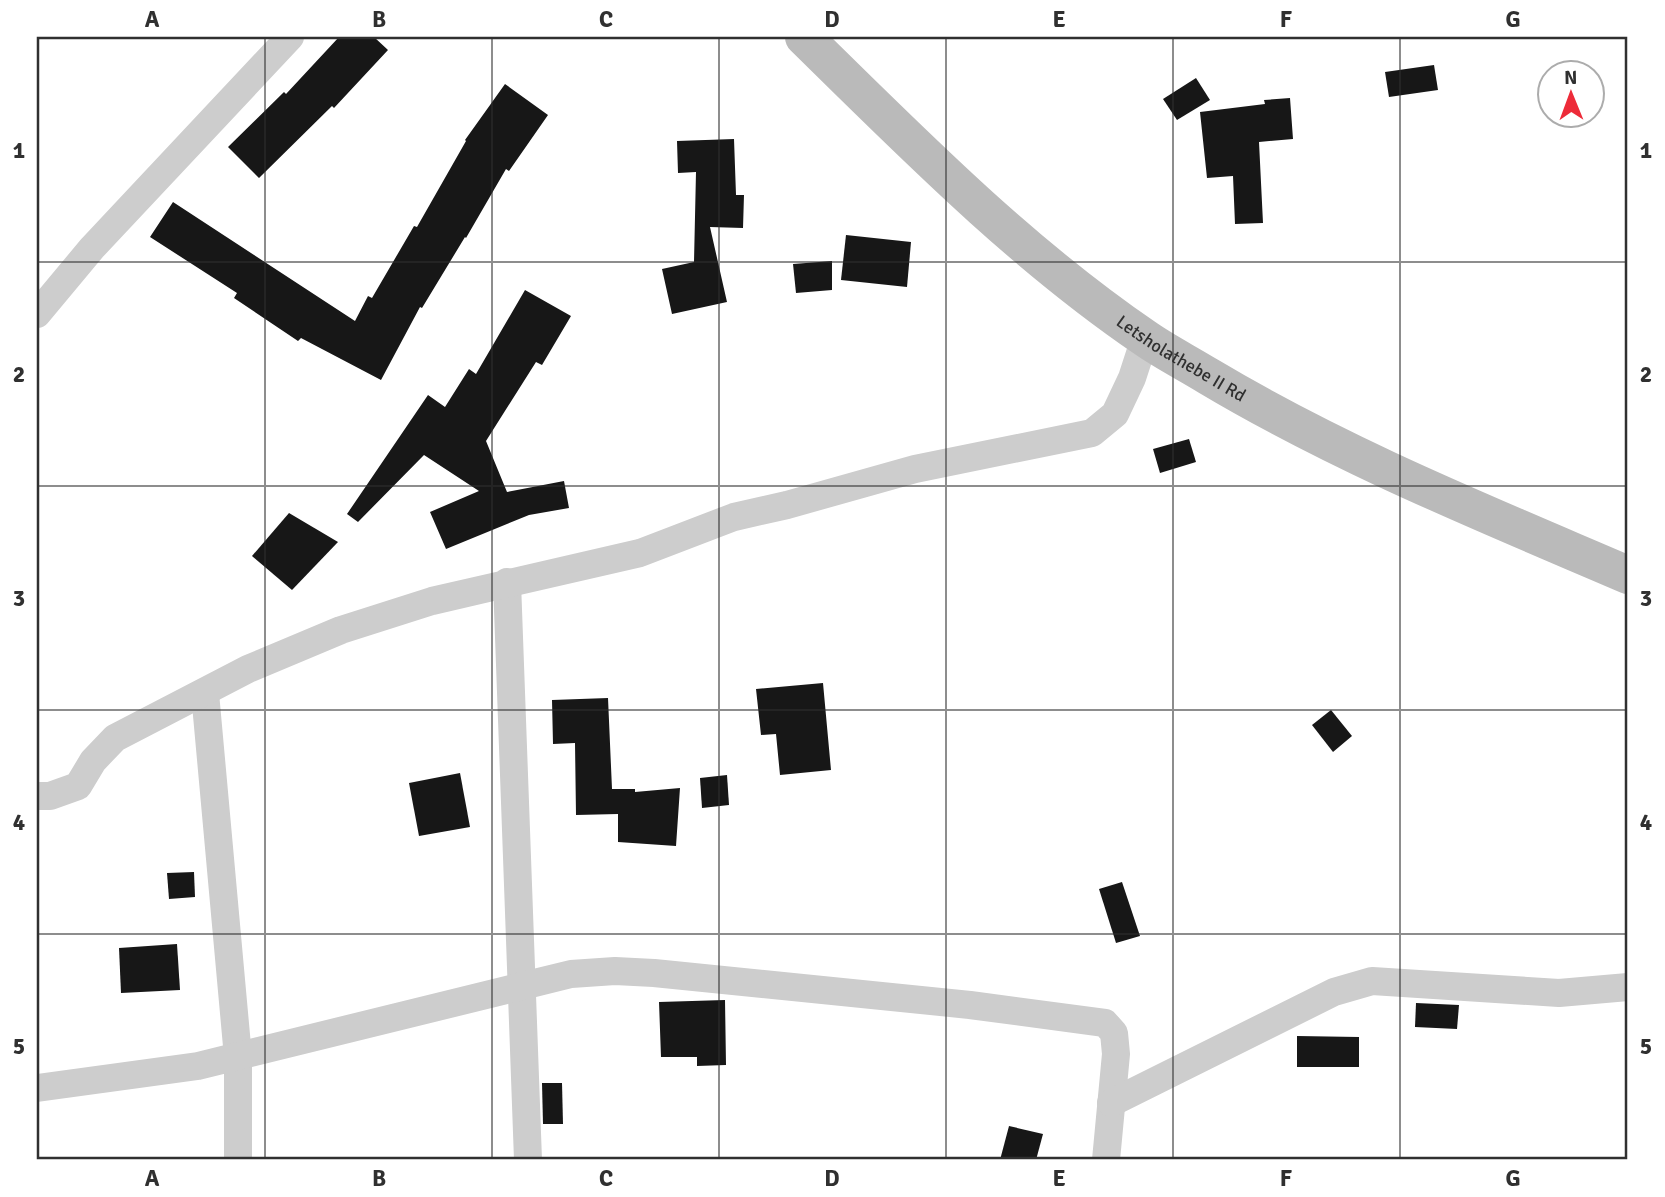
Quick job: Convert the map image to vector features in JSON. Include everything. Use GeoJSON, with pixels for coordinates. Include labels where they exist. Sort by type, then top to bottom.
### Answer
{"type":"FeatureCollection","features":[{"type":"Feature","properties":{"kind":"street"},"geometry":{"type":"LineString","coordinates":[[37,314],[92,248],[290,37]]}},
{"type":"Feature","properties":{"kind":"street","name":"Letsholathebe II Rd"},"geometry":{"type":"LineString","coordinates":[[804,37],[915,146],[1036,256],[1145,338],[1264,410],[1395,475],[1628,575]]}},
{"type":"Feature","properties":{"kind":"street"},"geometry":{"type":"LineString","coordinates":[[37,796],[50,796],[78,786],[93,761],[116,738],[248,669],[341,630],[432,601],[640,553],[734,517],[915,469],[1093,433],[1115,414],[1132,378],[1145,338]]}},
{"type":"Feature","properties":{"kind":"street"},"geometry":{"type":"LineString","coordinates":[[507,582],[528,1160]]}},
{"type":"Feature","properties":{"kind":"street"},"geometry":{"type":"LineString","coordinates":[[205,693],[238,1057],[238,1160]]}},
{"type":"Feature","properties":{"kind":"street"},"geometry":{"type":"LineString","coordinates":[[37,1088],[198,1066],[571,974],[615,971],[653,973],[970,1005],[1105,1023],[1114,1033],[1116,1043],[1106,1160]]}},
{"type":"Feature","properties":{"kind":"street"},"geometry":{"type":"LineString","coordinates":[[1111,1103],[1334,992],[1371,981],[1559,993],[1628,987]]}},
{"type":"Feature","properties":{"kind":"building"},"geometry":{"type":"Polygon","coordinates":[[[339,37],[374,37],[388,50],[334,108],[332,106],[259,178],[228,147],[284,92],[286,94],[339,37]]]}},
{"type":"Feature","properties":{"kind":"building"},"geometry":{"type":"Polygon","coordinates":[[[1434,65],[1438,90],[1389,97],[1385,72],[1434,65]]]}},
{"type":"Feature","properties":{"kind":"building"},"geometry":{"type":"Polygon","coordinates":[[[1196,78],[1210,100],[1177,120],[1163,99],[1196,78]]]}},
{"type":"Feature","properties":{"kind":"building"},"geometry":{"type":"Polygon","coordinates":[[[505,84],[548,115],[509,171],[506,169],[466,238],[422,308],[420,307],[381,380],[301,338],[298,341],[234,298],[237,293],[150,237],[173,202],[355,321],[368,296],[372,298],[414,226],[417,227],[465,140],[505,84]]]}},
{"type":"Feature","properties":{"kind":"building"},"geometry":{"type":"Polygon","coordinates":[[[1290,98],[1293,139],[1259,142],[1263,223],[1235,224],[1233,176],[1207,178],[1200,112],[1290,98]]]}},
{"type":"Feature","properties":{"kind":"building"},"geometry":{"type":"Polygon","coordinates":[[[734,139],[736,195],[744,195],[743,228],[710,227],[727,302],[672,314],[662,269],[694,262],[696,172],[678,173],[677,141],[734,139]]]}},
{"type":"Feature","properties":{"kind":"building"},"geometry":{"type":"Polygon","coordinates":[[[846,235],[911,242],[907,287],[841,280],[846,235]]]}},
{"type":"Feature","properties":{"kind":"building"},"geometry":{"type":"Polygon","coordinates":[[[832,261],[832,290],[796,293],[793,264],[832,261]]]}},
{"type":"Feature","properties":{"kind":"building"},"geometry":{"type":"Polygon","coordinates":[[[525,290],[571,316],[542,365],[536,362],[486,441],[507,492],[564,481],[569,508],[529,515],[446,549],[430,512],[479,491],[424,455],[358,522],[347,514],[428,395],[445,407],[469,369],[476,374],[525,290]]]}},
{"type":"Feature","properties":{"kind":"building"},"geometry":{"type":"Polygon","coordinates":[[[1189,439],[1196,462],[1160,473],[1153,449],[1189,439]]]}},
{"type":"Feature","properties":{"kind":"building"},"geometry":{"type":"Polygon","coordinates":[[[289,513],[338,542],[292,590],[252,556],[289,513]]]}},
{"type":"Feature","properties":{"kind":"building"},"geometry":{"type":"Polygon","coordinates":[[[823,683],[831,770],[780,775],[776,734],[761,735],[756,689],[823,683]]]}},
{"type":"Feature","properties":{"kind":"building"},"geometry":{"type":"Polygon","coordinates":[[[608,698],[612,789],[635,789],[635,792],[680,788],[676,846],[618,842],[618,814],[576,815],[575,743],[553,744],[552,700],[608,698]]]}},
{"type":"Feature","properties":{"kind":"building"},"geometry":{"type":"Polygon","coordinates":[[[1331,710],[1352,736],[1333,752],[1312,725],[1331,710]]]}},
{"type":"Feature","properties":{"kind":"building"},"geometry":{"type":"Polygon","coordinates":[[[460,773],[470,827],[419,836],[409,783],[460,773]]]}},
{"type":"Feature","properties":{"kind":"building"},"geometry":{"type":"Polygon","coordinates":[[[727,775],[729,805],[702,808],[700,778],[727,775]]]}},
{"type":"Feature","properties":{"kind":"building"},"geometry":{"type":"Polygon","coordinates":[[[194,872],[195,897],[169,899],[167,873],[194,872]]]}},
{"type":"Feature","properties":{"kind":"building"},"geometry":{"type":"Polygon","coordinates":[[[1122,882],[1140,936],[1116,943],[1099,889],[1122,882]]]}},
{"type":"Feature","properties":{"kind":"building"},"geometry":{"type":"Polygon","coordinates":[[[177,944],[180,990],[121,993],[119,948],[177,944]]]}},
{"type":"Feature","properties":{"kind":"building"},"geometry":{"type":"Polygon","coordinates":[[[725,1000],[726,1065],[697,1066],[697,1057],[661,1057],[659,1002],[725,1000]]]}},
{"type":"Feature","properties":{"kind":"building"},"geometry":{"type":"Polygon","coordinates":[[[1416,1003],[1459,1005],[1457,1029],[1415,1027],[1416,1003]]]}},
{"type":"Feature","properties":{"kind":"building"},"geometry":{"type":"Polygon","coordinates":[[[1297,1036],[1359,1037],[1359,1067],[1297,1067],[1297,1036]]]}},
{"type":"Feature","properties":{"kind":"building"},"geometry":{"type":"Polygon","coordinates":[[[542,1083],[562,1083],[563,1124],[543,1124],[542,1083]]]}},
{"type":"Feature","properties":{"kind":"building"},"geometry":{"type":"Polygon","coordinates":[[[1009,1126],[1043,1134],[1036,1160],[1000,1160],[1009,1126]]]}}]}
